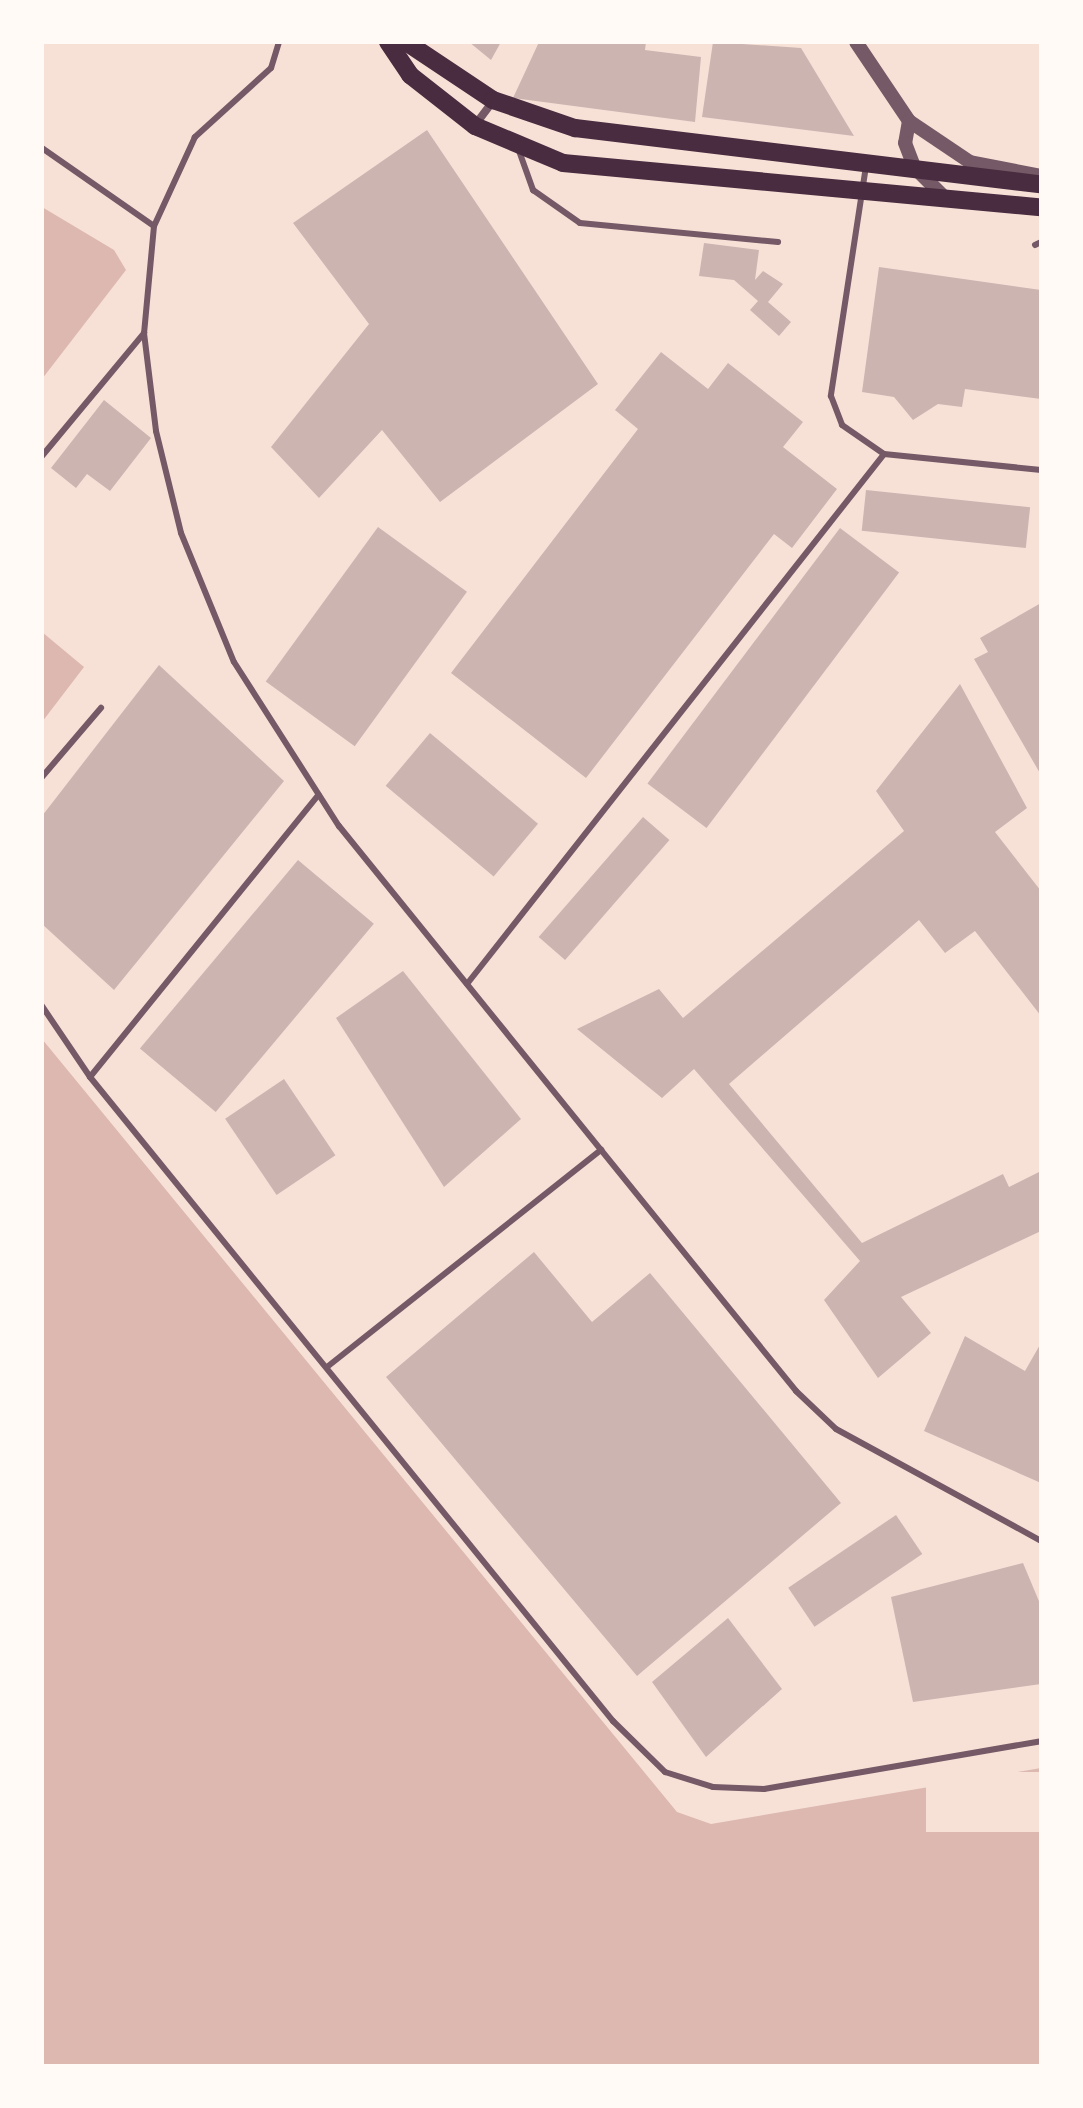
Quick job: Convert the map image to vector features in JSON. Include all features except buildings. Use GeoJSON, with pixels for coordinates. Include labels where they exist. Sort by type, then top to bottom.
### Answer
{"type":"FeatureCollection","features":[{"type":"Feature","properties":{"kind":"main road"},"geometry":{"type":"LineString","coordinates":[[388,42],[410,75],[475,126],[563,163],[1041,207]]}},
{"type":"Feature","properties":{"kind":"main road"},"geometry":{"type":"LineString","coordinates":[[406,42],[493,100],[575,128],[1041,184]]}},
{"type":"Feature","properties":{"kind":"street"},"geometry":{"type":"LineString","coordinates":[[856,42],[909,121],[970,162],[1041,176]]}},
{"type":"Feature","properties":{"kind":"street"},"geometry":{"type":"LineString","coordinates":[[475,126],[493,100]]}},
{"type":"Feature","properties":{"kind":"street"},"geometry":{"type":"LineString","coordinates":[[909,121],[905,143],[914,167],[946,199]]}},
{"type":"Feature","properties":{"kind":"lane"},"geometry":{"type":"LineString","coordinates":[[279,42],[271,68],[195,137],[154,226],[144,333],[156,431],[181,533],[234,662],[318,795],[796,1391],[836,1429],[1041,1541]]}},
{"type":"Feature","properties":{"kind":"lane"},"geometry":{"type":"LineString","coordinates":[[517,145],[533,190],[580,223],[778,242]]}},
{"type":"Feature","properties":{"kind":"lane"},"geometry":{"type":"LineString","coordinates":[[42,148],[154,226]]}},
{"type":"Feature","properties":{"kind":"lane"},"geometry":{"type":"LineString","coordinates":[[867,161],[831,396],[842,425],[884,454],[1041,470]]}},
{"type":"Feature","properties":{"kind":"lane"},"geometry":{"type":"LineString","coordinates":[[42,456],[144,333]]}},
{"type":"Feature","properties":{"kind":"lane"},"geometry":{"type":"LineString","coordinates":[[467,984],[884,454]]}},
{"type":"Feature","properties":{"kind":"lane"},"geometry":{"type":"LineString","coordinates":[[42,777],[101,708]]}},
{"type":"Feature","properties":{"kind":"lane"},"geometry":{"type":"LineString","coordinates":[[90,1077],[318,795]]}},
{"type":"Feature","properties":{"kind":"lane"},"geometry":{"type":"LineString","coordinates":[[42,1006],[90,1077],[613,1721],[665,1772],[713,1787],[777,1788],[1041,1741]]}},
{"type":"Feature","properties":{"kind":"lane"},"geometry":{"type":"LineString","coordinates":[[327,1367],[601,1150]]}},
{"type":"Feature","properties":{"kind":"shaded area"},"geometry":{"type":"Polygon","coordinates":[[[42,207],[114,250],[126,270],[42,379],[42,207]]]}},
{"type":"Feature","properties":{"kind":"shaded area"},"geometry":{"type":"Polygon","coordinates":[[[42,632],[84,667],[42,722],[42,632]]]}},
{"type":"Feature","properties":{"kind":"shaded area"},"geometry":{"type":"Polygon","coordinates":[[[42,1039],[677,1812],[711,1824],[1041,1768],[1041,2066],[42,2066],[42,1039]]]}},
{"type":"Feature","properties":{"kind":"pier"},"geometry":{"type":"Polygon","coordinates":[[[926,1772],[1041,1772],[1041,1832],[926,1832],[926,1772]]]}}]}
